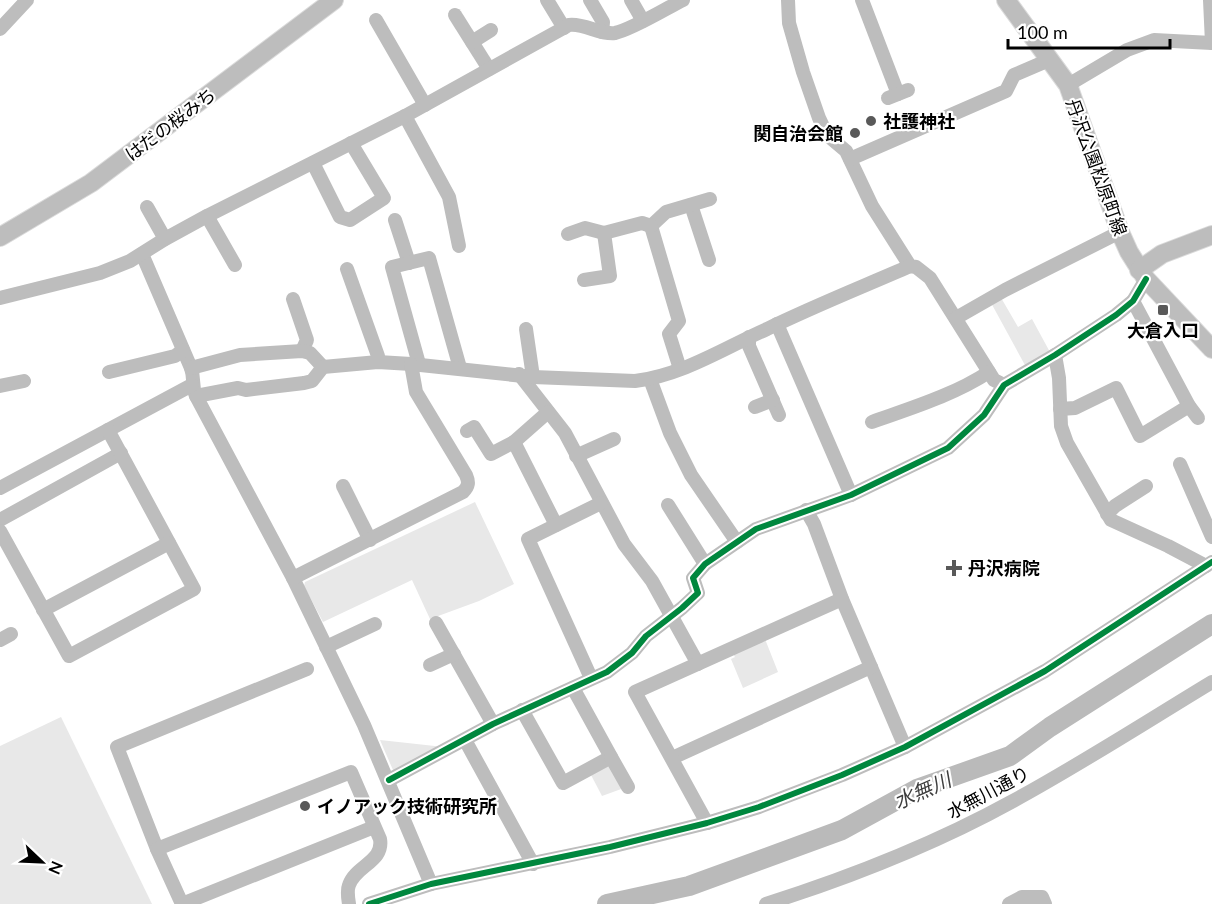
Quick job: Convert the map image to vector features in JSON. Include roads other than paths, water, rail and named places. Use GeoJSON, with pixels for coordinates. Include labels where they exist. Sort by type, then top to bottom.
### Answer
{"type":"FeatureCollection","features":[{"type":"Feature","properties":{"kind":"main road","name":"はだの桜みち"},"geometry":{"type":"LineString","coordinates":[[0,237],[91,183],[334,0]]}},
{"type":"Feature","properties":{"kind":"main road","name":"丹沢公園松原町線"},"geometry":{"type":"LineString","coordinates":[[1006,0],[1068,86],[1120,232],[1142,274],[1212,349]]}},
{"type":"Feature","properties":{"kind":"main road"},"geometry":{"type":"LineString","coordinates":[[1142,274],[1162,254],[1212,235]]}},
{"type":"Feature","properties":{"kind":"street"},"geometry":{"type":"LineString","coordinates":[[0,29],[27,0]]}},
{"type":"Feature","properties":{"kind":"street"},"geometry":{"type":"LineString","coordinates":[[547,0],[564,28]]}},
{"type":"Feature","properties":{"kind":"street"},"geometry":{"type":"LineString","coordinates":[[590,0],[603,22],[602,32]]}},
{"type":"Feature","properties":{"kind":"street"},"geometry":{"type":"LineString","coordinates":[[632,0],[642,21]]}},
{"type":"Feature","properties":{"kind":"street"},"geometry":{"type":"LineString","coordinates":[[0,298],[100,273],[142,254],[207,216],[405,116],[564,28],[581,25],[602,32],[615,33],[683,0]]}},
{"type":"Feature","properties":{"kind":"street"},"geometry":{"type":"LineString","coordinates":[[788,0],[789,23],[819,118],[827,135],[846,151],[872,206],[910,266]]}},
{"type":"Feature","properties":{"kind":"street"},"geometry":{"type":"LineString","coordinates":[[862,0],[877,51],[898,94]]}},
{"type":"Feature","properties":{"kind":"street"},"geometry":{"type":"LineString","coordinates":[[1068,86],[1127,50],[1154,40],[1212,43],[1210,0]]}},
{"type":"Feature","properties":{"kind":"street"},"geometry":{"type":"LineString","coordinates":[[455,15],[489,69]]}},
{"type":"Feature","properties":{"kind":"street"},"geometry":{"type":"LineString","coordinates":[[376,20],[425,105]]}},
{"type":"Feature","properties":{"kind":"street"},"geometry":{"type":"LineString","coordinates":[[472,42],[491,30]]}},
{"type":"Feature","properties":{"kind":"street"},"geometry":{"type":"LineString","coordinates":[[850,159],[1006,91],[1014,75],[1049,60]]}},
{"type":"Feature","properties":{"kind":"street"},"geometry":{"type":"LineString","coordinates":[[405,116],[449,197],[459,246]]}},
{"type":"Feature","properties":{"kind":"street"},"geometry":{"type":"LineString","coordinates":[[314,163],[340,217],[350,220],[384,198],[351,143]]}},
{"type":"Feature","properties":{"kind":"street"},"geometry":{"type":"LineString","coordinates":[[651,226],[666,212],[710,199]]}},
{"type":"Feature","properties":{"kind":"street"},"geometry":{"type":"LineString","coordinates":[[691,205],[709,260]]}},
{"type":"Feature","properties":{"kind":"street"},"geometry":{"type":"LineString","coordinates":[[147,207],[165,239]]}},
{"type":"Feature","properties":{"kind":"street"},"geometry":{"type":"LineString","coordinates":[[207,216],[235,265]]}},
{"type":"Feature","properties":{"kind":"street"},"geometry":{"type":"LineString","coordinates":[[396,220],[409,263]]}},
{"type":"Feature","properties":{"kind":"street"},"geometry":{"type":"LineString","coordinates":[[568,234],[585,228],[604,233],[642,223],[651,226]]}},
{"type":"Feature","properties":{"kind":"street"},"geometry":{"type":"LineString","coordinates":[[651,226],[680,321],[669,334],[680,369]]}},
{"type":"Feature","properties":{"kind":"street"},"geometry":{"type":"LineString","coordinates":[[956,318],[1005,290],[1120,232]]}},
{"type":"Feature","properties":{"kind":"street"},"geometry":{"type":"LineString","coordinates":[[584,280],[610,276],[604,233]]}},
{"type":"Feature","properties":{"kind":"street"},"geometry":{"type":"LineString","coordinates":[[142,254],[194,375],[194,390],[293,578],[389,780],[431,884]]}},
{"type":"Feature","properties":{"kind":"street"},"geometry":{"type":"LineString","coordinates":[[293,578],[468,488],[469,482],[466,475],[416,392],[415,364],[392,267],[429,258],[460,368]]}},
{"type":"Feature","properties":{"kind":"street"},"geometry":{"type":"LineString","coordinates":[[0,488],[108,430],[194,390],[238,388],[246,390],[304,383],[312,381],[324,367],[378,363],[415,364],[526,375],[635,381],[650,379],[708,359],[777,324],[910,266],[916,267],[930,279],[994,380],[1004,385]]}},
{"type":"Feature","properties":{"kind":"street"},"geometry":{"type":"LineString","coordinates":[[347,269],[378,356],[378,363]]}},
{"type":"Feature","properties":{"kind":"street"},"geometry":{"type":"LineString","coordinates":[[389,780],[493,724],[607,672],[632,653],[646,636],[698,593],[693,578],[705,564],[756,529],[851,495],[948,448],[984,415],[1004,385],[1094,331],[1133,301],[1142,274]]}},
{"type":"Feature","properties":{"kind":"street"},"geometry":{"type":"LineString","coordinates":[[293,299],[307,340],[302,351]]}},
{"type":"Feature","properties":{"kind":"street"},"geometry":{"type":"LineString","coordinates":[[1133,301],[1189,406],[1198,418]]}},
{"type":"Feature","properties":{"kind":"street"},"geometry":{"type":"LineString","coordinates":[[777,324],[851,495]]}},
{"type":"Feature","properties":{"kind":"street"},"geometry":{"type":"LineString","coordinates":[[526,329],[526,375],[548,412],[565,433],[624,544],[652,581],[698,664]]}},
{"type":"Feature","properties":{"kind":"street"},"geometry":{"type":"LineString","coordinates":[[749,337],[749,346],[779,415]]}},
{"type":"Feature","properties":{"kind":"street"},"geometry":{"type":"LineString","coordinates":[[109,372],[175,356],[183,350]]}},
{"type":"Feature","properties":{"kind":"street"},"geometry":{"type":"LineString","coordinates":[[191,368],[240,355],[302,351],[310,352],[324,367]]}},
{"type":"Feature","properties":{"kind":"street"},"geometry":{"type":"LineString","coordinates":[[1055,355],[1059,378],[1061,426],[1067,443],[1111,520],[1209,564]]}},
{"type":"Feature","properties":{"kind":"street"},"geometry":{"type":"LineString","coordinates":[[872,422],[932,400],[977,380],[989,372]]}},
{"type":"Feature","properties":{"kind":"street"},"geometry":{"type":"LineString","coordinates":[[650,379],[670,433],[691,475],[737,542]]}},
{"type":"Feature","properties":{"kind":"street"},"geometry":{"type":"LineString","coordinates":[[0,386],[24,381]]}},
{"type":"Feature","properties":{"kind":"street"},"geometry":{"type":"LineString","coordinates":[[1060,409],[1075,408],[1116,388],[1140,436],[1189,406]]}},
{"type":"Feature","properties":{"kind":"street"},"geometry":{"type":"LineString","coordinates":[[755,407],[773,400]]}},
{"type":"Feature","properties":{"kind":"street"},"geometry":{"type":"LineString","coordinates":[[467,431],[474,427],[491,454],[514,442],[548,412]]}},
{"type":"Feature","properties":{"kind":"street"},"geometry":{"type":"LineString","coordinates":[[0,531],[69,656],[194,589],[108,430]]}},
{"type":"Feature","properties":{"kind":"street"},"geometry":{"type":"LineString","coordinates":[[576,456],[614,439]]}},
{"type":"Feature","properties":{"kind":"street"},"geometry":{"type":"LineString","coordinates":[[514,442],[556,525]]}},
{"type":"Feature","properties":{"kind":"street"},"geometry":{"type":"LineString","coordinates":[[0,520],[121,453]]}},
{"type":"Feature","properties":{"kind":"street"},"geometry":{"type":"LineString","coordinates":[[1180,464],[1193,483],[1212,537]]}},
{"type":"Feature","properties":{"kind":"street"},"geometry":{"type":"LineString","coordinates":[[343,486],[370,540]]}},
{"type":"Feature","properties":{"kind":"street"},"geometry":{"type":"LineString","coordinates":[[1107,514],[1115,506],[1146,486]]}},
{"type":"Feature","properties":{"kind":"street"},"geometry":{"type":"LineString","coordinates":[[591,678],[528,539],[601,503]]}},
{"type":"Feature","properties":{"kind":"street"},"geometry":{"type":"LineString","coordinates":[[668,505],[684,518],[705,564]]}},
{"type":"Feature","properties":{"kind":"street"},"geometry":{"type":"LineString","coordinates":[[806,510],[814,524],[842,599],[905,747]]}},
{"type":"Feature","properties":{"kind":"street"},"geometry":{"type":"LineString","coordinates":[[44,610],[169,543]]}},
{"type":"Feature","properties":{"kind":"street"},"geometry":{"type":"LineString","coordinates":[[369,904],[431,884],[610,847],[707,823],[759,807],[842,775],[905,747],[1045,670],[1209,564]]}},
{"type":"Feature","properties":{"kind":"street"},"geometry":{"type":"LineString","coordinates":[[707,823],[635,693],[842,599]]}},
{"type":"Feature","properties":{"kind":"street"},"geometry":{"type":"LineString","coordinates":[[436,623],[450,637],[454,654],[493,724]]}},
{"type":"Feature","properties":{"kind":"street"},"geometry":{"type":"LineString","coordinates":[[326,647],[375,624]]}},
{"type":"Feature","properties":{"kind":"street"},"geometry":{"type":"LineString","coordinates":[[430,665],[454,654]]}},
{"type":"Feature","properties":{"kind":"street"},"geometry":{"type":"LineString","coordinates":[[672,758],[871,668]]}},
{"type":"Feature","properties":{"kind":"street"},"geometry":{"type":"LineString","coordinates":[[308,669],[117,747],[157,849],[182,904],[374,827]]}},
{"type":"Feature","properties":{"kind":"street","name":"水無川通り"},"geometry":{"type":"LineString","coordinates":[[766,904],[808,898],[947,834],[1012,801],[1212,682]]}},
{"type":"Feature","properties":{"kind":"street"},"geometry":{"type":"LineString","coordinates":[[573,688],[628,787]]}},
{"type":"Feature","properties":{"kind":"street"},"geometry":{"type":"LineString","coordinates":[[522,710],[563,783],[611,757]]}},
{"type":"Feature","properties":{"kind":"street"},"geometry":{"type":"LineString","coordinates":[[465,740],[533,864]]}},
{"type":"Feature","properties":{"kind":"street"},"geometry":{"type":"LineString","coordinates":[[157,849],[351,772],[381,846],[378,855],[354,875],[348,887],[349,904]]}},
{"type":"Feature","properties":{"kind":"street"},"geometry":{"type":"LineString","coordinates":[[1009,904],[1022,897],[1042,897],[1046,904]]}},
{"type":"Feature","properties":{"kind":"waterway","name":"水無川"},"geometry":{"type":"LineString","coordinates":[[607,904],[689,886],[842,830],[917,789],[1010,756],[1050,727],[1212,624]]}},
{"type":"Feature","properties":{"kind":"place","name":"社護神社"},"geometry":{"type":"Point","coordinates":[871,121]}},
{"type":"Feature","properties":{"kind":"place","name":"関自治会館"},"geometry":{"type":"Point","coordinates":[855,133]}},
{"type":"Feature","properties":{"kind":"place","name":"大倉入口"},"geometry":{"type":"Point","coordinates":[1163,310]}},
{"type":"Feature","properties":{"kind":"place","name":"丹沢病院"},"geometry":{"type":"Point","coordinates":[954,568]}},
{"type":"Feature","properties":{"kind":"place","name":"イノアック技術研究所"},"geometry":{"type":"Point","coordinates":[305,806]}}]}
